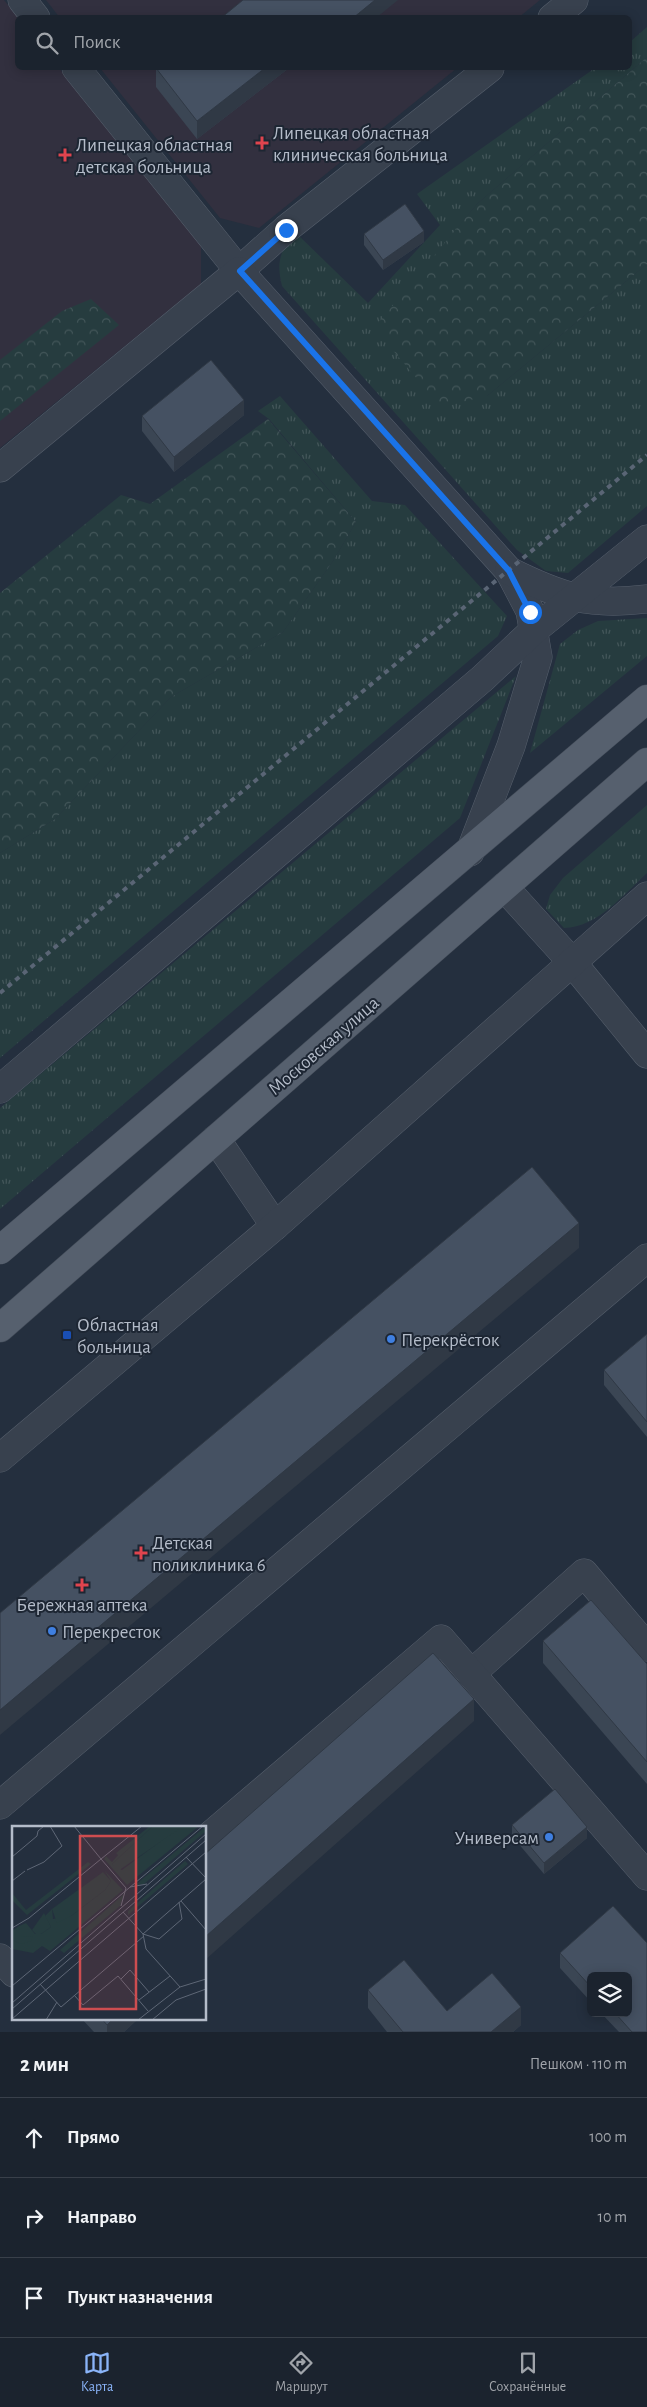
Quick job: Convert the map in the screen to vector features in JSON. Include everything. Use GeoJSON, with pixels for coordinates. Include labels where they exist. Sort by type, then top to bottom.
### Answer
{"type":"FeatureCollection","features":[{"type":"Feature","properties":{"kind":"main road"},"geometry":{"type":"LineString","coordinates":[[0,1250],[470,852],[647,699]]}},
{"type":"Feature","properties":{"kind":"main road","name":"Московская улица"},"geometry":{"type":"LineString","coordinates":[[0,1328],[647,762]]}},
{"type":"Feature","properties":{"kind":"street"},"geometry":{"type":"LineString","coordinates":[[22,0],[34,15]]}},
{"type":"Feature","properties":{"kind":"street"},"geometry":{"type":"LineString","coordinates":[[556,15],[574,0]]}},
{"type":"Feature","properties":{"kind":"street"},"geometry":{"type":"LineString","coordinates":[[78,70],[240,271],[509,571],[530,612],[538,657],[511,746],[470,852]]}},
{"type":"Feature","properties":{"kind":"street"},"geometry":{"type":"LineString","coordinates":[[0,468],[240,271],[286,230],[487,70]]}},
{"type":"Feature","properties":{"kind":"street"},"geometry":{"type":"LineString","coordinates":[[0,1089],[483,678],[534,630],[647,539]]}},
{"type":"Feature","properties":{"kind":"street"},"geometry":{"type":"LineString","coordinates":[[509,571],[548,590],[576,598],[614,603],[647,599]]}},
{"type":"Feature","properties":{"kind":"street"},"geometry":{"type":"LineString","coordinates":[[504,887],[571,961],[647,1054]]}},
{"type":"Feature","properties":{"kind":"street"},"geometry":{"type":"LineString","coordinates":[[0,1458],[275,1226],[571,961],[647,896]]}},
{"type":"Feature","properties":{"kind":"street"},"geometry":{"type":"LineString","coordinates":[[216,1139],[275,1226]]}},
{"type":"Feature","properties":{"kind":"street"},"geometry":{"type":"LineString","coordinates":[[0,1805],[647,1258]]}},
{"type":"Feature","properties":{"kind":"street"},"geometry":{"type":"LineString","coordinates":[[471,1674],[584,1573],[647,1647]]}},
{"type":"Feature","properties":{"kind":"street"},"geometry":{"type":"LineString","coordinates":[[206,1839],[441,1639],[647,1876]]}},
{"type":"Feature","properties":{"kind":"street"},"geometry":{"type":"LineString","coordinates":[[0,1958],[12,1971]]}},
{"type":"Feature","properties":{"kind":"shaded area","name":"Липецкая областная детская больница"},"geometry":{"type":"Polygon","coordinates":[[[0,0],[4,0],[16,15],[15,70],[61,70],[201,242],[201,284],[0,448],[0,0]]]}},
{"type":"Feature","properties":{"kind":"shaded area"},"geometry":{"type":"Polygon","coordinates":[[[46,0],[540,0],[522,15],[58,15],[46,0]]]}},
{"type":"Feature","properties":{"kind":"shaded area","name":"Липецкая областная клиническая больница"},"geometry":{"type":"Polygon","coordinates":[[[102,70],[455,70],[259,228],[220,218],[102,70]]]}},
{"type":"Feature","properties":{"kind":"green space"},"geometry":{"type":"Polygon","coordinates":[[[647,27],[647,57],[632,70],[632,40],[647,27]]]}},
{"type":"Feature","properties":{"kind":"green space"},"geometry":{"type":"Polygon","coordinates":[[[647,57],[647,264],[487,396],[441,407],[374,328],[477,204],[647,57]]]}},
{"type":"Feature","properties":{"kind":"green space"},"geometry":{"type":"Polygon","coordinates":[[[592,70],[632,70],[477,204],[434,257],[487,396],[647,264],[647,506],[568,573],[546,571],[517,550],[282,286],[279,270],[281,257],[286,245],[295,232],[368,303],[440,225],[417,194],[592,70]]]}},
{"type":"Feature","properties":{"kind":"green space"},"geometry":{"type":"Polygon","coordinates":[[[91,299],[119,325],[0,421],[0,360],[62,311],[91,299]]]}},
{"type":"Feature","properties":{"kind":"green space"},"geometry":{"type":"Polygon","coordinates":[[[280,396],[372,501],[405,505],[507,616],[498,636],[0,1058],[0,853],[55,819],[171,697],[283,632],[333,561],[356,522],[269,419],[258,411],[280,396]]]}},
{"type":"Feature","properties":{"kind":"green space"},"geometry":{"type":"Polygon","coordinates":[[[268,419],[356,522],[333,561],[283,632],[171,697],[55,819],[0,853],[0,593],[121,495],[150,504],[268,419]]]}},
{"type":"Feature","properties":{"kind":"green space"},"geometry":{"type":"Polygon","coordinates":[[[647,618],[647,656],[530,753],[560,644],[578,630],[598,621],[647,618]]]}},
{"type":"Feature","properties":{"kind":"green space"},"geometry":{"type":"Polygon","coordinates":[[[516,676],[460,818],[0,1209],[0,1108],[516,676]]]}},
{"type":"Feature","properties":{"kind":"green space"},"geometry":{"type":"Polygon","coordinates":[[[647,805],[647,873],[599,916],[588,922],[564,928],[546,909],[550,895],[563,878],[647,805]]]}},
{"type":"Feature","properties":{"kind":"building"},"geometry":{"type":"Polygon","coordinates":[[[243,0],[375,0],[357,15],[225,15],[243,0]]]}},
{"type":"Feature","properties":{"kind":"building"},"geometry":{"type":"Polygon","coordinates":[[[158,70],[262,70],[197,121],[158,70]]]}},
{"type":"Feature","properties":{"kind":"building"},"geometry":{"type":"Polygon","coordinates":[[[405,204],[424,231],[383,260],[364,234],[405,204]]]}},
{"type":"Feature","properties":{"kind":"building"},"geometry":{"type":"Polygon","coordinates":[[[211,360],[244,400],[174,457],[142,416],[211,360]]]}},
{"type":"Feature","properties":{"kind":"building"},"geometry":{"type":"Polygon","coordinates":[[[532,1167],[579,1223],[0,1710],[0,1613],[532,1167]]]}},
{"type":"Feature","properties":{"kind":"building"},"geometry":{"type":"Polygon","coordinates":[[[647,1334],[647,1422],[604,1370],[647,1334]]]}},
{"type":"Feature","properties":{"kind":"building"},"geometry":{"type":"Polygon","coordinates":[[[591,1600],[647,1664],[647,1762],[543,1641],[591,1600]]]}},
{"type":"Feature","properties":{"kind":"building"},"geometry":{"type":"Polygon","coordinates":[[[433,1653],[474,1699],[206,1936],[206,1853],[433,1653]]]}},
{"type":"Feature","properties":{"kind":"building","name":"Универсам"},"geometry":{"type":"Polygon","coordinates":[[[555,1789],[587,1827],[544,1863],[512,1825],[555,1789]]]}},
{"type":"Feature","properties":{"kind":"building"},"geometry":{"type":"Polygon","coordinates":[[[613,1906],[647,1943],[647,2032],[632,2032],[619,2017],[632,2017],[632,1972],[587,1972],[587,1983],[560,1953],[613,1906]]]}},
{"type":"Feature","properties":{"kind":"building"},"geometry":{"type":"Polygon","coordinates":[[[404,1960],[447,2011],[492,1973],[521,2007],[491,2032],[403,2032],[368,1990],[404,1960]]]}},
{"type":"Feature","properties":{"kind":"building"},"geometry":{"type":"Polygon","coordinates":[[[103,2020],[112,2020],[107,2025],[103,2020]]]}},
{"type":"Feature","properties":{"kind":"railway"},"geometry":{"type":"LineString","coordinates":[[0,993],[647,455]]}},
{"type":"Feature","properties":{"kind":"place","name":"Липецкая областная клиническая больница"},"geometry":{"type":"Point","coordinates":[262,143]}},
{"type":"Feature","properties":{"kind":"place","name":"Липецкая областная детская больница"},"geometry":{"type":"Point","coordinates":[65,155]}},
{"type":"Feature","properties":{"kind":"place","name":"Областная больница"},"geometry":{"type":"Point","coordinates":[67,1335]}},
{"type":"Feature","properties":{"kind":"place","name":"Перекрёсток"},"geometry":{"type":"Point","coordinates":[391,1339]}},
{"type":"Feature","properties":{"kind":"place","name":"Детская поликлиника 6"},"geometry":{"type":"Point","coordinates":[141,1553]}},
{"type":"Feature","properties":{"kind":"place","name":"Бережная аптека"},"geometry":{"type":"Point","coordinates":[82,1585]}},
{"type":"Feature","properties":{"kind":"place","name":"Перекресток"},"geometry":{"type":"Point","coordinates":[52,1631]}},
{"type":"Feature","properties":{"kind":"place","name":"Универсам"},"geometry":{"type":"Point","coordinates":[549,1837]}},
{"type":"Feature","properties":{"kind":"route"},"geometry":{"type":"LineString","coordinates":[[286,230],[240,271],[509,571],[530,612]]}}]}
